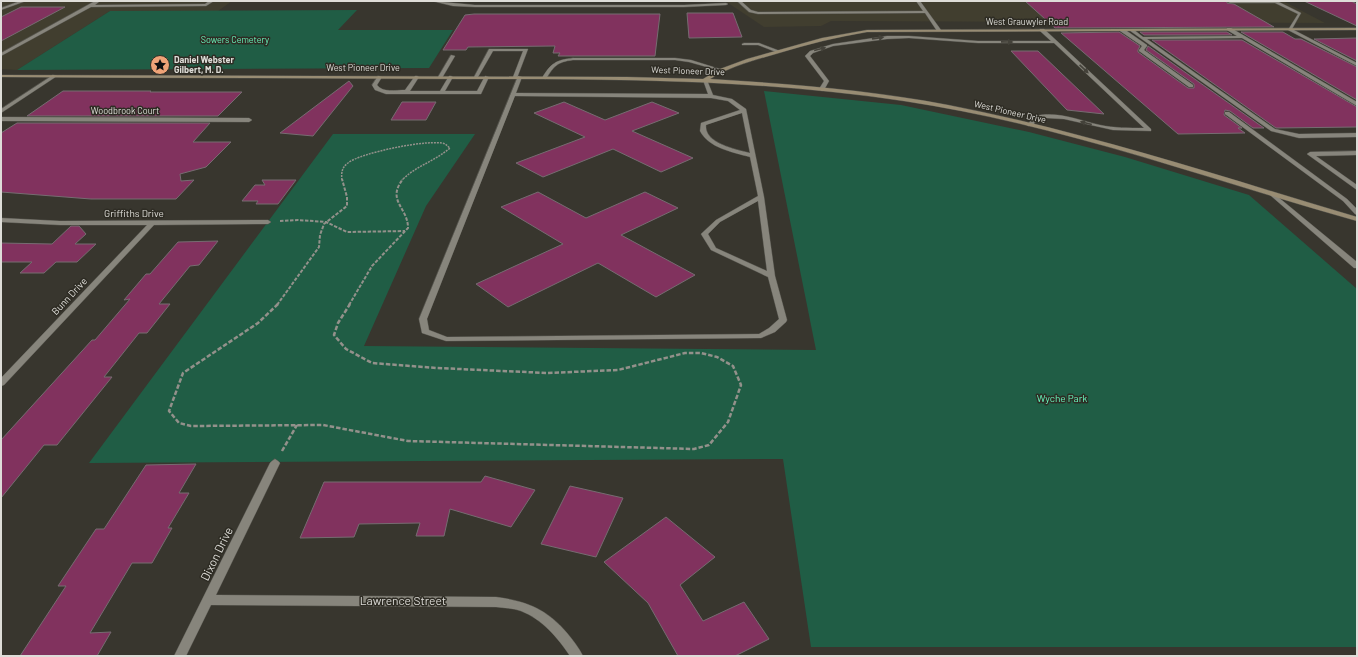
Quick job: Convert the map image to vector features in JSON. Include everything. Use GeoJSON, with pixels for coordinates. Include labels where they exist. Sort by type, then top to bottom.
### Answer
{"type":"FeatureCollection","features":[{"type":"Feature","properties":{"kind":"main road","name":"West Grauwyler Road"},"geometry":{"type":"LineString","coordinates":[[705,80],[736,63],[778,51],[844,34],[892,30],[1357,29]]}},
{"type":"Feature","properties":{"kind":"main road","name":"West Pioneer Drive"},"geometry":{"type":"LineString","coordinates":[[1,76],[518,77],[705,80],[822,89],[914,101],[1030,125],[1115,146],[1272,194],[1357,218]]}},
{"type":"Feature","properties":{"kind":"street"},"geometry":{"type":"LineString","coordinates":[[1,9],[24,1]]}},
{"type":"Feature","properties":{"kind":"street"},"geometry":{"type":"LineString","coordinates":[[1,55],[98,1]]}},
{"type":"Feature","properties":{"kind":"street"},"geometry":{"type":"LineString","coordinates":[[90,6],[206,5],[212,1]]}},
{"type":"Feature","properties":{"kind":"street"},"geometry":{"type":"LineString","coordinates":[[434,1],[443,4],[475,6],[726,4]]}},
{"type":"Feature","properties":{"kind":"street"},"geometry":{"type":"LineString","coordinates":[[574,6],[575,1]]}},
{"type":"Feature","properties":{"kind":"street"},"geometry":{"type":"LineString","coordinates":[[738,1],[750,11],[758,13],[926,12]]}},
{"type":"Feature","properties":{"kind":"street"},"geometry":{"type":"LineString","coordinates":[[918,1],[939,30]]}},
{"type":"Feature","properties":{"kind":"street"},"geometry":{"type":"LineString","coordinates":[[1230,2],[1275,2],[1300,14],[1290,29],[1357,65]]}},
{"type":"Feature","properties":{"kind":"street"},"geometry":{"type":"LineString","coordinates":[[1229,29],[1357,104]]}},
{"type":"Feature","properties":{"kind":"street"},"geometry":{"type":"LineString","coordinates":[[892,30],[896,36]]}},
{"type":"Feature","properties":{"kind":"street"},"geometry":{"type":"LineString","coordinates":[[1030,125],[1037,117],[1047,115],[1108,128],[1149,130],[1042,30]]}},
{"type":"Feature","properties":{"kind":"street"},"geometry":{"type":"LineString","coordinates":[[1122,30],[1145,46],[1141,50],[1190,86]]}},
{"type":"Feature","properties":{"kind":"street"},"geometry":{"type":"LineString","coordinates":[[1131,30],[1273,130],[1299,136],[1357,135]]}},
{"type":"Feature","properties":{"kind":"street"},"geometry":{"type":"LineString","coordinates":[[822,89],[826,81],[808,59],[808,53],[839,44],[896,36],[952,41],[1056,42]]}},
{"type":"Feature","properties":{"kind":"street"},"geometry":{"type":"LineString","coordinates":[[1143,38],[1242,37]]}},
{"type":"Feature","properties":{"kind":"street"},"geometry":{"type":"LineString","coordinates":[[744,44],[758,44],[778,51]]}},
{"type":"Feature","properties":{"kind":"street"},"geometry":{"type":"LineString","coordinates":[[476,77],[491,50],[526,50],[513,94],[423,319],[425,331],[446,339],[761,336],[772,330],[783,320],[771,276],[761,198],[744,110],[730,100],[711,96],[513,94]]}},
{"type":"Feature","properties":{"kind":"street"},"geometry":{"type":"LineString","coordinates":[[440,77],[453,56]]}},
{"type":"Feature","properties":{"kind":"street"},"geometry":{"type":"LineString","coordinates":[[544,78],[551,66],[558,60],[574,59],[675,59],[689,61],[721,70]]}},
{"type":"Feature","properties":{"kind":"street"},"geometry":{"type":"LineString","coordinates":[[1,111],[55,76]]}},
{"type":"Feature","properties":{"kind":"street"},"geometry":{"type":"LineString","coordinates":[[380,77],[374,85],[377,89],[386,92],[441,93],[480,93],[487,77]]}},
{"type":"Feature","properties":{"kind":"street"},"geometry":{"type":"LineString","coordinates":[[407,92],[418,77]]}},
{"type":"Feature","properties":{"kind":"street"},"geometry":{"type":"LineString","coordinates":[[441,93],[451,77]]}},
{"type":"Feature","properties":{"kind":"street"},"geometry":{"type":"LineString","coordinates":[[705,80],[711,96]]}},
{"type":"Feature","properties":{"kind":"street"},"geometry":{"type":"LineString","coordinates":[[744,110],[702,124],[700,130],[702,135],[708,140],[753,156]]}},
{"type":"Feature","properties":{"kind":"street"},"geometry":{"type":"LineString","coordinates":[[1227,113],[1345,200],[1357,213]]}},
{"type":"Feature","properties":{"kind":"street","name":"Woodbrook Court"},"geometry":{"type":"LineString","coordinates":[[1,120],[249,120]]}},
{"type":"Feature","properties":{"kind":"street"},"geometry":{"type":"LineString","coordinates":[[1357,153],[1310,154],[1357,188]]}},
{"type":"Feature","properties":{"kind":"street"},"geometry":{"type":"LineString","coordinates":[[1272,194],[1357,266]]}},
{"type":"Feature","properties":{"kind":"street"},"geometry":{"type":"LineString","coordinates":[[761,198],[718,221],[704,234],[713,249],[771,276]]}},
{"type":"Feature","properties":{"kind":"street","name":"Griffiths Drive"},"geometry":{"type":"LineString","coordinates":[[1,220],[60,223],[151,224],[268,222]]}},
{"type":"Feature","properties":{"kind":"street","name":"Bunn Drive"},"geometry":{"type":"LineString","coordinates":[[3,379],[151,224]]}},
{"type":"Feature","properties":{"kind":"street","name":"Dixon Drive"},"geometry":{"type":"LineString","coordinates":[[180,656],[209,600],[275,463]]}},
{"type":"Feature","properties":{"kind":"street","name":"Lawrence Street"},"geometry":{"type":"LineString","coordinates":[[209,600],[496,602],[521,606],[537,614],[554,626],[576,656]]}},
{"type":"Feature","properties":{"kind":"path"},"geometry":{"type":"LineString","coordinates":[[268,222],[298,220],[326,222],[347,232],[405,231]]}},
{"type":"Feature","properties":{"kind":"path"},"geometry":{"type":"LineString","coordinates":[[275,463],[297,425]]}},
{"type":"Feature","properties":{"kind":"shaded area"},"geometry":{"type":"Polygon","coordinates":[[[1,1],[232,1],[218,11],[110,11],[17,70],[1,69],[1,1]]]}},
{"type":"Feature","properties":{"kind":"shaded area"},"geometry":{"type":"Polygon","coordinates":[[[725,1],[1283,1],[1325,23],[831,21],[821,26],[764,27],[725,1]]]}},
{"type":"Feature","properties":{"kind":"green space","name":"Sowers Cemetery"},"geometry":{"type":"Polygon","coordinates":[[[357,10],[338,30],[453,30],[429,68],[17,70],[110,11],[357,10]]]}},
{"type":"Feature","properties":{"kind":"green space","name":"Wyche Park"},"geometry":{"type":"Polygon","coordinates":[[[764,91],[901,105],[1029,132],[1125,157],[1249,195],[1357,289],[1357,647],[811,647],[783,459],[89,463],[333,134],[475,134],[426,206],[364,346],[816,350],[764,91]]]}},
{"type":"Feature","properties":{"kind":"building"},"geometry":{"type":"Polygon","coordinates":[[[1025,1],[1227,1],[1227,3],[1234,4],[1274,27],[1055,28],[1025,1]]]}},
{"type":"Feature","properties":{"kind":"building"},"geometry":{"type":"Polygon","coordinates":[[[1304,1],[1351,1],[1357,4],[1357,26],[1304,1]]]}},
{"type":"Feature","properties":{"kind":"building"},"geometry":{"type":"Polygon","coordinates":[[[21,7],[65,7],[1,41],[1,17],[21,7]]]}},
{"type":"Feature","properties":{"kind":"building"},"geometry":{"type":"Polygon","coordinates":[[[687,13],[733,13],[742,37],[689,38],[687,13]]]}},
{"type":"Feature","properties":{"kind":"building"},"geometry":{"type":"Polygon","coordinates":[[[660,14],[655,56],[558,56],[560,53],[553,53],[555,46],[468,47],[466,50],[443,50],[465,15],[660,14]]]}},
{"type":"Feature","properties":{"kind":"building"},"geometry":{"type":"Polygon","coordinates":[[[1119,32],[1140,46],[1138,52],[1188,88],[1194,88],[1194,84],[1146,50],[1148,46],[1264,128],[1253,128],[1230,111],[1225,110],[1224,115],[1242,128],[1238,128],[1245,133],[1178,134],[1061,33],[1119,32]]]}},
{"type":"Feature","properties":{"kind":"building"},"geometry":{"type":"Polygon","coordinates":[[[1140,32],[1227,32],[1232,35],[1144,35],[1140,32]]]}},
{"type":"Feature","properties":{"kind":"building"},"geometry":{"type":"Polygon","coordinates":[[[1241,32],[1283,32],[1295,39],[1301,39],[1357,67],[1357,100],[1241,32]]]}},
{"type":"Feature","properties":{"kind":"building"},"geometry":{"type":"Polygon","coordinates":[[[1357,38],[1357,61],[1314,39],[1357,38]]]}},
{"type":"Feature","properties":{"kind":"building"},"geometry":{"type":"Polygon","coordinates":[[[1152,40],[1242,40],[1357,107],[1357,127],[1276,128],[1152,40]]]}},
{"type":"Feature","properties":{"kind":"building"},"geometry":{"type":"Polygon","coordinates":[[[1011,51],[1038,51],[1104,114],[1067,110],[1011,51]]]}},
{"type":"Feature","properties":{"kind":"building"},"geometry":{"type":"Polygon","coordinates":[[[349,81],[353,86],[313,136],[280,133],[349,81]]]}},
{"type":"Feature","properties":{"kind":"building"},"geometry":{"type":"Polygon","coordinates":[[[63,91],[242,92],[218,116],[27,116],[63,91]]]}},
{"type":"Feature","properties":{"kind":"building"},"geometry":{"type":"Polygon","coordinates":[[[402,102],[436,102],[426,120],[391,120],[402,102]]]}},
{"type":"Feature","properties":{"kind":"building"},"geometry":{"type":"Polygon","coordinates":[[[564,102],[605,120],[652,102],[679,113],[632,131],[693,158],[661,172],[613,149],[543,177],[516,163],[585,137],[534,113],[564,102]]]}},
{"type":"Feature","properties":{"kind":"building"},"geometry":{"type":"Polygon","coordinates":[[[17,123],[210,123],[193,142],[231,142],[206,167],[180,174],[181,181],[194,180],[176,199],[91,199],[1,192],[1,133],[17,123]]]}},
{"type":"Feature","properties":{"kind":"building"},"geometry":{"type":"Polygon","coordinates":[[[262,180],[296,180],[278,204],[256,204],[258,201],[242,201],[255,185],[265,185],[262,180]]]}},
{"type":"Feature","properties":{"kind":"building"},"geometry":{"type":"Polygon","coordinates":[[[538,192],[586,218],[645,192],[678,208],[621,235],[695,275],[656,297],[598,263],[508,307],[476,284],[563,244],[501,207],[538,192]]]}},
{"type":"Feature","properties":{"kind":"building"},"geometry":{"type":"Polygon","coordinates":[[[71,226],[79,226],[86,234],[75,244],[96,244],[77,262],[56,262],[44,273],[20,273],[32,262],[1,262],[1,243],[52,244],[71,226]]]}},
{"type":"Feature","properties":{"kind":"building"},"geometry":{"type":"Polygon","coordinates":[[[218,241],[199,265],[190,266],[159,304],[170,304],[147,333],[139,333],[104,377],[112,377],[57,445],[44,445],[1,498],[1,440],[92,340],[95,340],[130,299],[124,300],[146,274],[150,274],[178,242],[218,241]]]}},
{"type":"Feature","properties":{"kind":"building"},"geometry":{"type":"Polygon","coordinates":[[[196,464],[179,493],[189,493],[168,528],[172,528],[152,563],[132,563],[90,633],[111,632],[97,656],[20,656],[66,586],[58,586],[96,529],[104,529],[146,465],[196,464]]]}},
{"type":"Feature","properties":{"kind":"building"},"geometry":{"type":"Polygon","coordinates":[[[485,476],[535,490],[511,527],[450,509],[444,536],[416,536],[420,523],[359,524],[354,537],[300,538],[324,482],[481,482],[485,476]]]}},
{"type":"Feature","properties":{"kind":"building"},"geometry":{"type":"Polygon","coordinates":[[[570,486],[623,498],[596,557],[541,544],[570,486]]]}},
{"type":"Feature","properties":{"kind":"building"},"geometry":{"type":"Polygon","coordinates":[[[666,517],[715,557],[680,585],[703,621],[744,602],[769,639],[735,656],[678,656],[648,603],[604,562],[666,517]]]}},
{"type":"Feature","properties":{"kind":"place","name":"Daniel Webster Gilbert, M. D."},"geometry":{"type":"Point","coordinates":[160,65]}}]}
